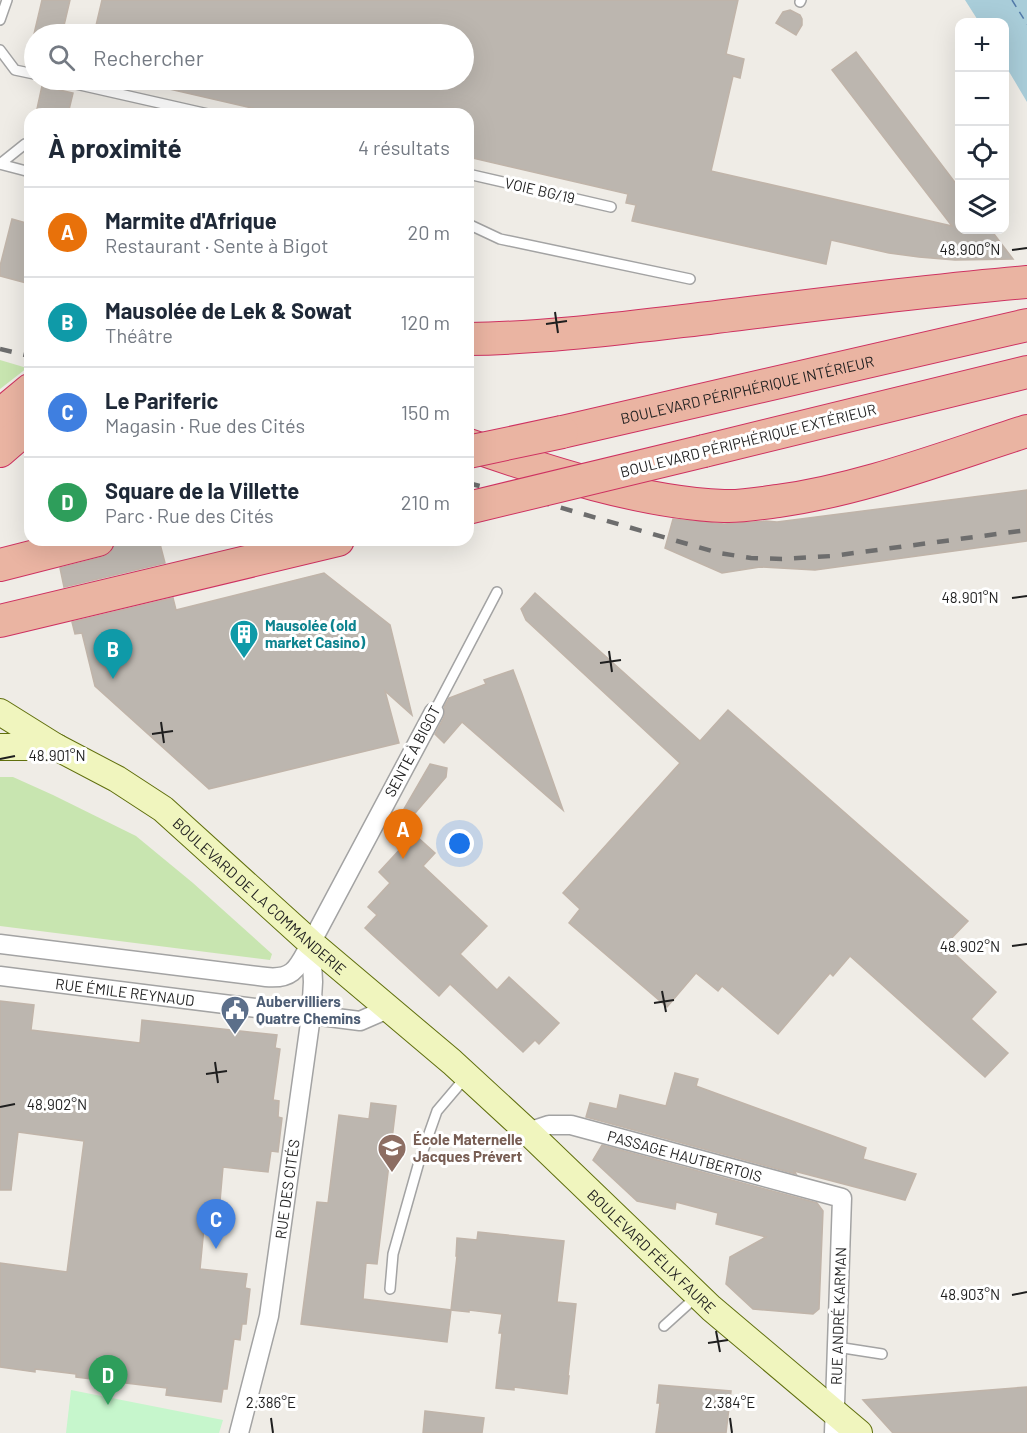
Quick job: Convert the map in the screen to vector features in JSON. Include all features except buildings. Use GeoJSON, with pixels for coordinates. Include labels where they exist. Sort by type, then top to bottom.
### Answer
{"type":"FeatureCollection","features":[{"type":"Feature","properties":{"kind":"highway"},"geometry":{"type":"LineString","coordinates":[[474,339],[591,332],[1021,282]]}},
{"type":"Feature","properties":{"kind":"highway","name":"BOULEVARD PÉRIPHÉRIQUE INTÉRIEUR"},"geometry":{"type":"LineString","coordinates":[[474,451],[1027,325]]}},
{"type":"Feature","properties":{"kind":"highway","name":"BOULEVARD PÉRIPHÉRIQUE EXTÉRIEUR"},"geometry":{"type":"LineString","coordinates":[[474,507],[1027,372]]}},
{"type":"Feature","properties":{"kind":"highway"},"geometry":{"type":"LineString","coordinates":[[0,415],[24,395]]}},
{"type":"Feature","properties":{"kind":"highway"},"geometry":{"type":"LineString","coordinates":[[0,451],[24,430]]}},
{"type":"Feature","properties":{"kind":"highway"},"geometry":{"type":"LineString","coordinates":[[474,447],[620,490],[675,502],[726,506],[813,496],[870,482],[1027,431]]}},
{"type":"Feature","properties":{"kind":"highway"},"geometry":{"type":"LineString","coordinates":[[0,565],[74,546]]}},
{"type":"Feature","properties":{"kind":"highway"},"geometry":{"type":"LineString","coordinates":[[0,621],[313,546]]}},
{"type":"Feature","properties":{"kind":"main road","name":"BOULEVARD DE LA COMMANDERIE"},"geometry":{"type":"LineString","coordinates":[[0,712],[56,747],[117,779],[164,809],[311,943],[459,1069]]}},
{"type":"Feature","properties":{"kind":"main road","name":"BOULEVARD DE LA COMMANDERIE"},"geometry":{"type":"LineString","coordinates":[[0,747],[56,747]]}},
{"type":"Feature","properties":{"kind":"main road","name":"BOULEVARD FÉLIX FAURE"},"geometry":{"type":"LineString","coordinates":[[459,1069],[834,1422],[859,1433]]}},
{"type":"Feature","properties":{"kind":"street","name":"SENTE À BIGOT"},"geometry":{"type":"LineString","coordinates":[[311,943],[434,712]]}},
{"type":"Feature","properties":{"kind":"street"},"geometry":{"type":"LineString","coordinates":[[0,944],[277,978],[292,974],[311,943]]}},
{"type":"Feature","properties":{"kind":"street","name":"RUE DES CITÉS"},"geometry":{"type":"LineString","coordinates":[[239,1433],[269,1316],[311,1016],[313,982],[311,943]]}},
{"type":"Feature","properties":{"kind":"street","name":"RUE ÉMILE REYNAUD"},"geometry":{"type":"LineString","coordinates":[[0,976],[360,1022],[390,1008]]}},
{"type":"Feature","properties":{"kind":"street","name":"PASSAGE HAUTBERTOIS"},"geometry":{"type":"LineString","coordinates":[[528,1132],[549,1125],[571,1125],[842,1198]]}},
{"type":"Feature","properties":{"kind":"street","name":"RUE ANDRÉ KARMAN"},"geometry":{"type":"LineString","coordinates":[[834,1422],[842,1198]]}},
{"type":"Feature","properties":{"kind":"lane"},"geometry":{"type":"LineString","coordinates":[[0,20],[7,0]]}},
{"type":"Feature","properties":{"kind":"lane"},"geometry":{"type":"LineString","coordinates":[[0,50],[15,70],[24,72]]}},
{"type":"Feature","properties":{"kind":"lane"},"geometry":{"type":"LineString","coordinates":[[101,90],[181,108]]}},
{"type":"Feature","properties":{"kind":"lane"},"geometry":{"type":"LineString","coordinates":[[0,164],[24,145]]}},
{"type":"Feature","properties":{"kind":"lane"},"geometry":{"type":"LineString","coordinates":[[0,164],[24,170]]}},
{"type":"Feature","properties":{"kind":"lane","name":"VOIE BG/19"},"geometry":{"type":"LineString","coordinates":[[474,175],[611,207]]}},
{"type":"Feature","properties":{"kind":"lane"},"geometry":{"type":"LineString","coordinates":[[474,227],[500,239],[690,279]]}},
{"type":"Feature","properties":{"kind":"lane","name":"SENTE À BIGOT"},"geometry":{"type":"LineString","coordinates":[[434,712],[497,592]]}},
{"type":"Feature","properties":{"kind":"lane"},"geometry":{"type":"LineString","coordinates":[[390,1289],[393,1254],[420,1162],[437,1111],[459,1069]]}},
{"type":"Feature","properties":{"kind":"lane"},"geometry":{"type":"LineString","coordinates":[[664,1326],[698,1295]]}},
{"type":"Feature","properties":{"kind":"lane"},"geometry":{"type":"LineString","coordinates":[[837,1347],[882,1354]]}},
{"type":"Feature","properties":{"kind":"green space"},"geometry":{"type":"Polygon","coordinates":[[[0,360],[24,367],[24,370],[0,389],[0,360]]]}},
{"type":"Feature","properties":{"kind":"green space"},"geometry":{"type":"Polygon","coordinates":[[[0,777],[13,777],[136,836],[193,883],[272,954],[270,960],[0,926],[0,777]]]}},
{"type":"Feature","properties":{"kind":"green space"},"geometry":{"type":"Polygon","coordinates":[[[71,1390],[223,1420],[219,1433],[66,1433],[71,1390]]]}},
{"type":"Feature","properties":{"kind":"water"},"geometry":{"type":"Polygon","coordinates":[[[965,0],[1027,0],[1027,102],[1009,72],[1009,18],[976,18],[965,0]]]}},
{"type":"Feature","properties":{"kind":"ferry route"},"geometry":{"type":"LineString","coordinates":[[1012,0],[1027,24]]}},
{"type":"Feature","properties":{"kind":"railway"},"geometry":{"type":"LineString","coordinates":[[0,349],[24,355]]}},
{"type":"Feature","properties":{"kind":"railway"},"geometry":{"type":"LineString","coordinates":[[474,485],[719,553],[751,558],[832,556],[1027,530]]}},
{"type":"Feature","properties":{"kind":"place","name":"Mausolée (old market Casino)"},"geometry":{"type":"Point","coordinates":[244,660]}},
{"type":"Feature","properties":{"kind":"place","name":"Mausolée de Lek & Sowat"},"geometry":{"type":"Point","coordinates":[113,679]}},
{"type":"Feature","properties":{"kind":"place","name":"Marmite d'Afrique"},"geometry":{"type":"Point","coordinates":[403,859]}},
{"type":"Feature","properties":{"kind":"place","name":"Aubervilliers Quatre Chemins"},"geometry":{"type":"Point","coordinates":[235,1036]}},
{"type":"Feature","properties":{"kind":"place","name":"École Maternelle Jacques Prévert"},"geometry":{"type":"Point","coordinates":[392,1174]}},
{"type":"Feature","properties":{"kind":"place","name":"Le Pariferic"},"geometry":{"type":"Point","coordinates":[216,1249]}},
{"type":"Feature","properties":{"kind":"place","name":"Square de la Villette"},"geometry":{"type":"Point","coordinates":[108,1405]}}]}
